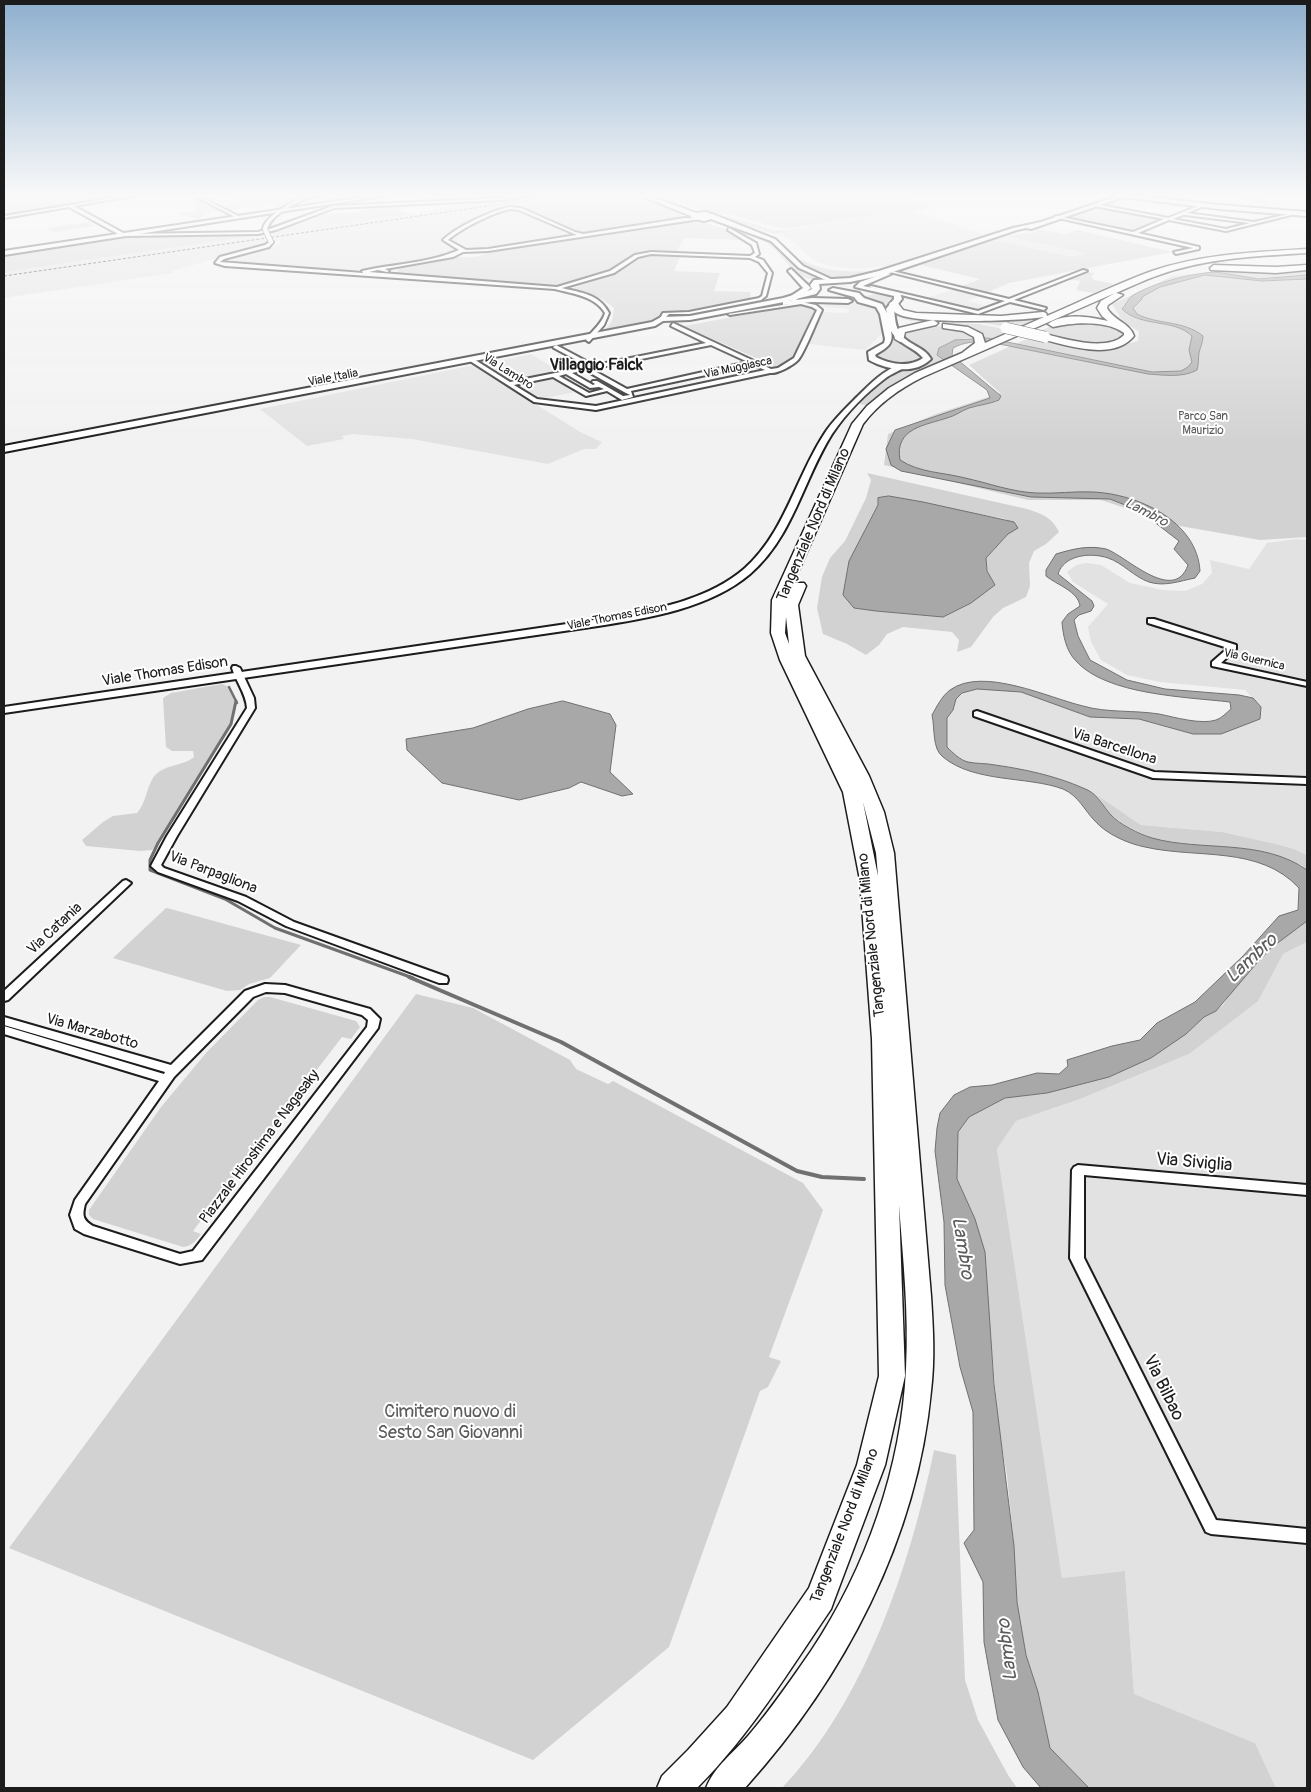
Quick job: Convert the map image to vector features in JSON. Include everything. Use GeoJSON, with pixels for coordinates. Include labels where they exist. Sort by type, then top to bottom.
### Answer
{"type":"FeatureCollection","features":[{"type":"Feature","properties":{"kind":"highway"},"geometry":{"type":"LineString","coordinates":[[1003,343],[1076,307],[1144,278]]}},
{"type":"Feature","properties":{"kind":"highway"},"geometry":{"type":"LineString","coordinates":[[1003,343],[1153,278]]}},
{"type":"Feature","properties":{"kind":"highway"},"geometry":{"type":"LineString","coordinates":[[891,314],[909,321],[966,321],[1007,327],[1092,346],[1110,345],[1126,341],[1129,334],[1105,314],[1101,305],[1107,300],[1136,288],[1142,282],[1157,278]]}},
{"type":"Feature","properties":{"kind":"highway"},"geometry":{"type":"LineString","coordinates":[[896,301],[896,309],[900,312],[916,316],[1002,319],[1030,317],[1076,307]]}},
{"type":"Feature","properties":{"kind":"highway"},"geometry":{"type":"LineString","coordinates":[[962,357],[1053,324],[1069,321],[1090,321],[1110,325],[1122,330],[1126,336],[1120,341],[1098,345],[1046,337]]}},
{"type":"Feature","properties":{"kind":"highway"},"geometry":{"type":"LineString","coordinates":[[900,338],[899,334],[902,330],[920,325],[966,322],[1007,327]]}},
{"type":"Feature","properties":{"kind":"highway"},"geometry":{"type":"LineString","coordinates":[[920,325],[957,327],[972,332],[980,340],[962,357]]}},
{"type":"Feature","properties":{"kind":"highway","name":"Tangenziale Nord di Milano"},"geometry":{"type":"LineString","coordinates":[[674,1788],[700,1762],[738,1718],[820,1598],[871,1465],[892,1376],[883,1039],[869,880],[852,792],[787,660],[778,633],[779,600],[858,424],[867,408],[892,390],[919,375],[962,357]]}},
{"type":"Feature","properties":{"kind":"highway","name":"Tangenziale Nord di Milano"},"geometry":{"type":"LineString","coordinates":[[867,408],[942,366]]}},
{"type":"Feature","properties":{"kind":"highway","name":"Tangenziale Nord di Milano"},"geometry":{"type":"LineString","coordinates":[[723,1788],[769,1735],[801,1693],[828,1652],[864,1587],[895,1506],[905,1468],[918,1391],[920,1349],[918,1296],[885,853],[876,812],[861,776],[798,656],[791,606],[866,425],[867,408]]}},
{"type":"Feature","properties":{"kind":"main road"},"geometry":{"type":"LineString","coordinates":[[794,298],[807,288],[797,278]]}},
{"type":"Feature","properties":{"kind":"main road"},"geometry":{"type":"LineString","coordinates":[[802,278],[814,285]]}},
{"type":"Feature","properties":{"kind":"main road"},"geometry":{"type":"LineString","coordinates":[[825,278],[856,290],[882,294],[896,301]]}},
{"type":"Feature","properties":{"kind":"main road","name":"Viale Italia"},"geometry":{"type":"LineString","coordinates":[[814,285],[862,278]]}},
{"type":"Feature","properties":{"kind":"main road","name":"Viale Italia"},"geometry":{"type":"LineString","coordinates":[[4,454],[668,321],[730,314],[786,303],[872,278]]}},
{"type":"Feature","properties":{"kind":"main road"},"geometry":{"type":"LineString","coordinates":[[786,303],[829,300],[879,306],[884,314],[890,339],[871,356],[874,360],[884,364],[903,366],[922,363],[927,356],[897,335],[890,309],[896,301],[896,295],[859,287],[862,283],[877,278]]}},
{"type":"Feature","properties":{"kind":"main road","name":"Viale Italia"},"geometry":{"type":"LineString","coordinates":[[814,285],[853,294],[879,306]]}},
{"type":"Feature","properties":{"kind":"main road","name":"Viale Italia"},"geometry":{"type":"LineString","coordinates":[[4,449],[556,347],[614,332],[794,298],[813,292],[816,289],[814,285]]}},
{"type":"Feature","properties":{"kind":"main road"},"geometry":{"type":"LineString","coordinates":[[860,298],[866,294],[882,294]]}},
{"type":"Feature","properties":{"kind":"street"},"geometry":{"type":"LineString","coordinates":[[409,278],[559,288],[587,296],[604,306],[607,316],[590,338]]}},
{"type":"Feature","properties":{"kind":"street"},"geometry":{"type":"LineString","coordinates":[[559,288],[593,278]]}},
{"type":"Feature","properties":{"kind":"street"},"geometry":{"type":"LineString","coordinates":[[769,278],[763,298],[689,313],[669,313],[668,321],[773,372]]}},
{"type":"Feature","properties":{"kind":"street"},"geometry":{"type":"LineString","coordinates":[[911,278],[1044,308]]}},
{"type":"Feature","properties":{"kind":"street"},"geometry":{"type":"LineString","coordinates":[[871,287],[975,313],[1068,278]]}},
{"type":"Feature","properties":{"kind":"street","name":"Via Muggiasca"},"geometry":{"type":"LineString","coordinates":[[596,408],[773,372],[796,359],[820,310],[805,303],[730,314]]}},
{"type":"Feature","properties":{"kind":"street"},"geometry":{"type":"LineString","coordinates":[[598,328],[603,331],[614,332]]}},
{"type":"Feature","properties":{"kind":"street"},"geometry":{"type":"LineString","coordinates":[[509,384],[712,343]]}},
{"type":"Feature","properties":{"kind":"street"},"geometry":{"type":"LineString","coordinates":[[556,347],[584,362],[558,367],[592,387]]}},
{"type":"Feature","properties":{"kind":"street","name":"Via Lambro"},"geometry":{"type":"LineString","coordinates":[[473,361],[540,402],[596,408]]}},
{"type":"Feature","properties":{"kind":"street"},"geometry":{"type":"LineString","coordinates":[[575,371],[622,398],[631,392],[753,363]]}},
{"type":"Feature","properties":{"kind":"street"},"geometry":{"type":"LineString","coordinates":[[883,375],[885,370],[884,364]]}},
{"type":"Feature","properties":{"kind":"street","name":"Viale Thomas Edison"},"geometry":{"type":"LineString","coordinates":[[4,701],[330,661],[625,618],[676,606],[721,588],[748,571],[766,554],[782,526],[823,442],[867,408],[883,375],[894,368],[903,366]]}},
{"type":"Feature","properties":{"kind":"street"},"geometry":{"type":"LineString","coordinates":[[590,368],[631,392]]}},
{"type":"Feature","properties":{"kind":"street"},"geometry":{"type":"LineString","coordinates":[[554,375],[588,395],[608,390]]}},
{"type":"Feature","properties":{"kind":"street"},"geometry":{"type":"LineString","coordinates":[[579,390],[600,385]]}},
{"type":"Feature","properties":{"kind":"street","name":"Via Guernica"},"geometry":{"type":"LineString","coordinates":[[1151,621],[1234,647],[1215,664],[1307,684]]}},
{"type":"Feature","properties":{"kind":"street","name":"Viale Thomas Edison"},"geometry":{"type":"LineString","coordinates":[[4,710],[237,672]]}},
{"type":"Feature","properties":{"kind":"street","name":"Via Parpagliona"},"geometry":{"type":"LineString","coordinates":[[237,672],[251,703],[251,708],[172,836],[156,866],[161,870],[242,899],[290,924],[444,980]]}},
{"type":"Feature","properties":{"kind":"street","name":"Via Barcellona"},"geometry":{"type":"LineString","coordinates":[[977,714],[1153,775],[1307,782]]}},
{"type":"Feature","properties":{"kind":"street","name":"Via Catania"},"geometry":{"type":"LineString","coordinates":[[4,997],[126,884]]}},
{"type":"Feature","properties":{"kind":"street","name":"Piazzale Hiroshima e Nagasaky"},"geometry":{"type":"LineString","coordinates":[[265,988],[285,989],[366,1012],[374,1019],[372,1028],[197,1256],[180,1260],[89,1230],[80,1225],[76,1219],[79,1203],[169,1075],[248,994],[265,988]]}},
{"type":"Feature","properties":{"kind":"street","name":"Via Marzabotto"},"geometry":{"type":"LineString","coordinates":[[4,1021],[169,1075]]}},
{"type":"Feature","properties":{"kind":"street","name":"Via Marzabotto"},"geometry":{"type":"LineString","coordinates":[[4,1030],[169,1075]]}},
{"type":"Feature","properties":{"kind":"street","name":"Via Siviglia"},"geometry":{"type":"LineString","coordinates":[[1078,1170],[1307,1190]]}},
{"type":"Feature","properties":{"kind":"street","name":"Via Bilbao"},"geometry":{"type":"LineString","coordinates":[[1078,1170],[1077,1258],[1211,1527],[1307,1536]]}},
{"type":"Feature","properties":{"kind":"shaded area"},"geometry":{"type":"Polygon","coordinates":[[[4,278],[141,278],[4,298],[4,278]]]}},
{"type":"Feature","properties":{"kind":"shaded area"},"geometry":{"type":"Polygon","coordinates":[[[957,289],[982,295],[968,301],[991,307],[977,312],[925,298],[957,289]]]}},
{"type":"Feature","properties":{"kind":"shaded area"},"geometry":{"type":"Polygon","coordinates":[[[827,301],[863,304],[878,309],[883,333],[865,350],[808,344],[822,312],[846,313],[850,309],[824,307],[827,301]]]}},
{"type":"Feature","properties":{"kind":"shaded area"},"geometry":{"type":"Polygon","coordinates":[[[531,354],[559,371],[513,381],[485,364],[531,354]]]}},
{"type":"Feature","properties":{"kind":"shaded area"},"geometry":{"type":"Polygon","coordinates":[[[474,365],[580,432],[602,442],[596,449],[584,449],[548,464],[412,439],[353,434],[342,436],[344,439],[307,446],[260,409],[474,365]]]}},
{"type":"Feature","properties":{"kind":"shaded area"},"geometry":{"type":"Polygon","coordinates":[[[549,378],[575,392],[541,399],[518,385],[549,378]]]}},
{"type":"Feature","properties":{"kind":"shaded area"},"geometry":{"type":"Polygon","coordinates":[[[1296,539],[1307,540],[1307,855],[1276,844],[1222,832],[1141,825],[1083,788],[1023,769],[967,762],[947,747],[947,718],[953,710],[956,699],[962,693],[977,689],[1021,692],[1090,717],[1139,719],[1193,734],[1261,707],[1245,690],[1160,682],[1127,675],[1101,660],[1091,642],[1088,627],[1108,604],[1073,582],[1067,572],[1076,565],[1087,563],[1101,565],[1130,583],[1163,590],[1185,591],[1202,584],[1212,573],[1210,560],[1249,569],[1267,543],[1296,539]]]}},
{"type":"Feature","properties":{"kind":"shaded area"},"geometry":{"type":"Polygon","coordinates":[[[1307,942],[1307,1788],[1276,1788],[1255,1743],[1134,1694],[1125,1571],[1062,1578],[997,1149],[1016,1121],[1080,1099],[1189,1054],[1283,954],[1307,942]]]}},
{"type":"Feature","properties":{"kind":"green space"},"geometry":{"type":"Polygon","coordinates":[[[454,278],[591,278],[557,286],[454,278]]]}},
{"type":"Feature","properties":{"kind":"green space"},"geometry":{"type":"Polygon","coordinates":[[[604,278],[718,278],[714,291],[750,292],[751,298],[686,311],[663,312],[655,320],[644,324],[606,329],[612,321],[614,308],[602,299],[570,289],[604,278]]]}},
{"type":"Feature","properties":{"kind":"green space"},"geometry":{"type":"Polygon","coordinates":[[[807,278],[824,279],[813,280],[807,278]]]}},
{"type":"Feature","properties":{"kind":"green space"},"geometry":{"type":"Polygon","coordinates":[[[825,278],[858,278],[853,279],[832,280],[825,278]]]}},
{"type":"Feature","properties":{"kind":"green space"},"geometry":{"type":"Polygon","coordinates":[[[974,278],[1037,278],[1009,283],[986,293],[960,287],[980,279],[974,278]]]}},
{"type":"Feature","properties":{"kind":"green space"},"geometry":{"type":"Polygon","coordinates":[[[1092,278],[1094,280],[1114,284],[1093,293],[1076,290],[1080,281],[1069,279],[1092,278]]]}},
{"type":"Feature","properties":{"kind":"green space","name":"Parco San Maurizio"},"geometry":{"type":"Polygon","coordinates":[[[1169,278],[1307,278],[1307,537],[1260,540],[1180,526],[1101,500],[1028,500],[884,465],[888,434],[936,414],[1000,393],[969,365],[1031,337],[1075,347],[1113,348],[1138,341],[1139,332],[1122,320],[1112,304],[1169,278]]]}},
{"type":"Feature","properties":{"kind":"green space"},"geometry":{"type":"Polygon","coordinates":[[[877,294],[889,296],[893,299],[886,310],[894,334],[925,358],[911,363],[891,364],[873,355],[887,345],[885,311],[862,298],[877,294]]]}},
{"type":"Feature","properties":{"kind":"green space"},"geometry":{"type":"Polygon","coordinates":[[[797,305],[807,305],[817,311],[793,358],[778,368],[684,326],[797,305]]]}},
{"type":"Feature","properties":{"kind":"green space"},"geometry":{"type":"Polygon","coordinates":[[[894,313],[995,320],[1050,315],[1018,329],[973,321],[911,321],[898,317],[894,313]]]}},
{"type":"Feature","properties":{"kind":"green space"},"geometry":{"type":"Polygon","coordinates":[[[1086,321],[1114,327],[1122,332],[1123,336],[1116,341],[1106,344],[1094,344],[1069,341],[1036,333],[1058,323],[1086,321]]]}},
{"type":"Feature","properties":{"kind":"green space"},"geometry":{"type":"Polygon","coordinates":[[[937,324],[979,324],[1014,331],[994,339],[984,338],[979,333],[954,326],[937,324]]]}},
{"type":"Feature","properties":{"kind":"green space"},"geometry":{"type":"Polygon","coordinates":[[[923,326],[951,328],[977,337],[957,340],[944,345],[939,348],[937,355],[944,360],[890,386],[865,405],[859,404],[894,370],[929,361],[930,356],[927,353],[902,337],[905,331],[923,326]]]}},
{"type":"Feature","properties":{"kind":"green space"},"geometry":{"type":"Polygon","coordinates":[[[867,473],[1027,509],[1046,517],[1059,532],[1046,544],[1034,551],[1029,563],[1030,586],[1026,597],[1003,608],[993,617],[971,647],[957,652],[959,640],[952,632],[903,627],[887,634],[879,645],[866,655],[847,644],[823,634],[817,608],[822,577],[830,558],[845,541],[866,498],[871,480],[867,473]],[[878,505],[865,529],[854,608],[943,617],[971,603],[995,585],[987,571],[986,558],[1008,534],[1006,519],[978,514],[878,505]]]}},
{"type":"Feature","properties":{"kind":"green space"},"geometry":{"type":"Polygon","coordinates":[[[222,684],[229,687],[237,703],[231,724],[158,843],[152,850],[140,851],[86,846],[82,840],[103,822],[113,816],[137,813],[157,773],[184,763],[194,757],[193,751],[172,751],[166,747],[163,698],[171,693],[222,684]]]}},
{"type":"Feature","properties":{"kind":"green space"},"geometry":{"type":"Polygon","coordinates":[[[1098,796],[1141,825],[1222,832],[1294,849],[1307,855],[1307,870],[1301,865],[1151,838],[1127,826],[1111,815],[1098,796]]]}},
{"type":"Feature","properties":{"kind":"green space"},"geometry":{"type":"Polygon","coordinates":[[[166,908],[301,945],[270,978],[249,984],[240,990],[227,991],[113,958],[166,908]]]}},
{"type":"Feature","properties":{"kind":"green space"},"geometry":{"type":"Polygon","coordinates":[[[1307,921],[1307,942],[1283,954],[1258,1001],[1189,1054],[1080,1099],[1016,1121],[997,1149],[1062,1578],[1125,1571],[1134,1694],[1255,1743],[1276,1788],[1089,1788],[1050,1748],[1038,1692],[1026,1655],[1017,1602],[1007,1476],[999,1430],[989,1319],[975,1219],[957,1179],[958,1132],[969,1117],[1005,1098],[1047,1093],[1069,1086],[1186,1034],[1204,1017],[1223,1005],[1237,984],[1271,948],[1307,921]]]}},
{"type":"Feature","properties":{"kind":"green space","name":"Cimitero nuovo di Sesto San Giovanni"},"geometry":{"type":"Polygon","coordinates":[[[416,994],[473,1008],[570,1060],[576,1069],[608,1084],[613,1081],[803,1183],[823,1210],[769,1357],[781,1361],[768,1387],[760,1391],[669,1647],[533,1760],[9,1548],[416,994]]]}},
{"type":"Feature","properties":{"kind":"green space"},"geometry":{"type":"Polygon","coordinates":[[[270,997],[356,1021],[360,1027],[351,1039],[342,1037],[193,1231],[201,1234],[194,1243],[183,1247],[93,1219],[89,1215],[89,1210],[161,1107],[206,1053],[258,1000],[270,997]]]}},
{"type":"Feature","properties":{"kind":"green space"},"geometry":{"type":"Polygon","coordinates":[[[934,1450],[956,1455],[965,1680],[978,1720],[1017,1788],[782,1788],[811,1753],[837,1715],[860,1673],[880,1630],[912,1540],[934,1450]]]}},
{"type":"Feature","properties":{"kind":"water","name":"Lambro"},"geometry":{"type":"Polygon","coordinates":[[[1182,278],[1195,278],[1160,287],[1142,297],[1133,308],[1137,314],[1153,320],[1187,327],[1203,336],[1197,370],[1186,374],[1148,374],[989,342],[961,344],[953,348],[952,355],[1001,396],[999,400],[969,408],[950,417],[921,426],[907,434],[899,449],[900,460],[923,470],[1027,492],[1093,492],[1110,494],[1128,498],[1162,514],[1177,525],[1188,538],[1196,553],[1200,571],[1195,578],[1172,583],[1160,584],[1149,582],[1113,560],[1093,555],[1072,559],[1061,568],[1058,574],[1092,601],[1094,606],[1091,611],[1079,615],[1074,620],[1078,636],[1090,660],[1127,680],[1165,689],[1239,695],[1253,698],[1261,707],[1260,719],[1221,734],[1193,734],[1139,719],[1090,717],[1021,692],[977,689],[962,693],[956,699],[953,710],[947,718],[947,747],[959,758],[968,762],[992,764],[1040,774],[1088,790],[1119,821],[1135,831],[1152,838],[1171,842],[1231,847],[1271,853],[1307,870],[1307,921],[1271,948],[1216,1011],[1204,1017],[1186,1034],[1151,1058],[1109,1077],[1047,1093],[1005,1098],[969,1117],[958,1132],[957,1179],[975,1219],[985,1252],[994,1384],[1014,1546],[1017,1602],[1026,1655],[1038,1692],[1050,1748],[1089,1788],[1041,1788],[1023,1767],[998,1720],[984,1642],[983,1582],[964,1543],[974,1530],[973,1412],[960,1367],[945,1285],[944,1222],[935,1151],[940,1113],[954,1095],[970,1087],[992,1085],[1037,1073],[1059,1074],[1068,1066],[1067,1060],[1112,1046],[1140,1040],[1157,1023],[1195,1002],[1243,956],[1279,916],[1298,910],[1299,888],[1283,874],[1265,865],[1246,859],[1165,850],[1132,844],[1105,830],[1091,817],[1077,799],[1063,789],[970,771],[956,765],[939,753],[935,744],[932,715],[947,692],[964,683],[980,681],[998,682],[1092,708],[1159,714],[1203,722],[1222,717],[1231,709],[1230,702],[1170,696],[1127,688],[1089,672],[1076,661],[1067,648],[1062,622],[1068,614],[1080,606],[1071,592],[1046,576],[1046,570],[1056,554],[1075,549],[1106,549],[1149,574],[1161,579],[1172,580],[1181,576],[1188,565],[1174,549],[1179,541],[1140,511],[1110,499],[1031,497],[901,471],[891,465],[886,449],[895,430],[990,398],[987,390],[937,355],[939,348],[955,340],[988,338],[1152,372],[1181,371],[1188,367],[1192,362],[1189,350],[1192,336],[1176,327],[1139,319],[1122,309],[1132,296],[1161,283],[1182,278]]]}},
{"type":"Feature","properties":{"kind":"water"},"geometry":{"type":"Polygon","coordinates":[[[1230,278],[1307,278],[1307,279],[1262,281],[1230,278]]]}},
{"type":"Feature","properties":{"kind":"water"},"geometry":{"type":"Polygon","coordinates":[[[889,496],[1014,522],[1018,528],[1008,534],[986,558],[987,571],[995,585],[971,603],[943,617],[854,608],[843,595],[849,561],[878,505],[878,498],[889,496]]]}},
{"type":"Feature","properties":{"kind":"water"},"geometry":{"type":"Polygon","coordinates":[[[563,701],[610,714],[616,725],[610,772],[633,794],[622,796],[581,782],[569,788],[519,800],[442,783],[407,750],[406,739],[473,728],[528,709],[563,701]]]}},
{"type":"Feature","properties":{"kind":"waterway"},"geometry":{"type":"LineString","coordinates":[[229,687],[236,701]]}},
{"type":"Feature","properties":{"kind":"waterway"},"geometry":{"type":"LineString","coordinates":[[236,701],[231,724],[158,843],[150,860],[150,870],[225,899],[275,928],[413,978]]}},
{"type":"Feature","properties":{"kind":"waterway"},"geometry":{"type":"LineString","coordinates":[[409,977],[561,1042],[797,1171],[822,1177],[864,1179]]}},
{"type":"Feature","properties":{"kind":"district","name":"Villaggio Falck"},"geometry":{"type":"Point","coordinates":[596,366]}}]}
